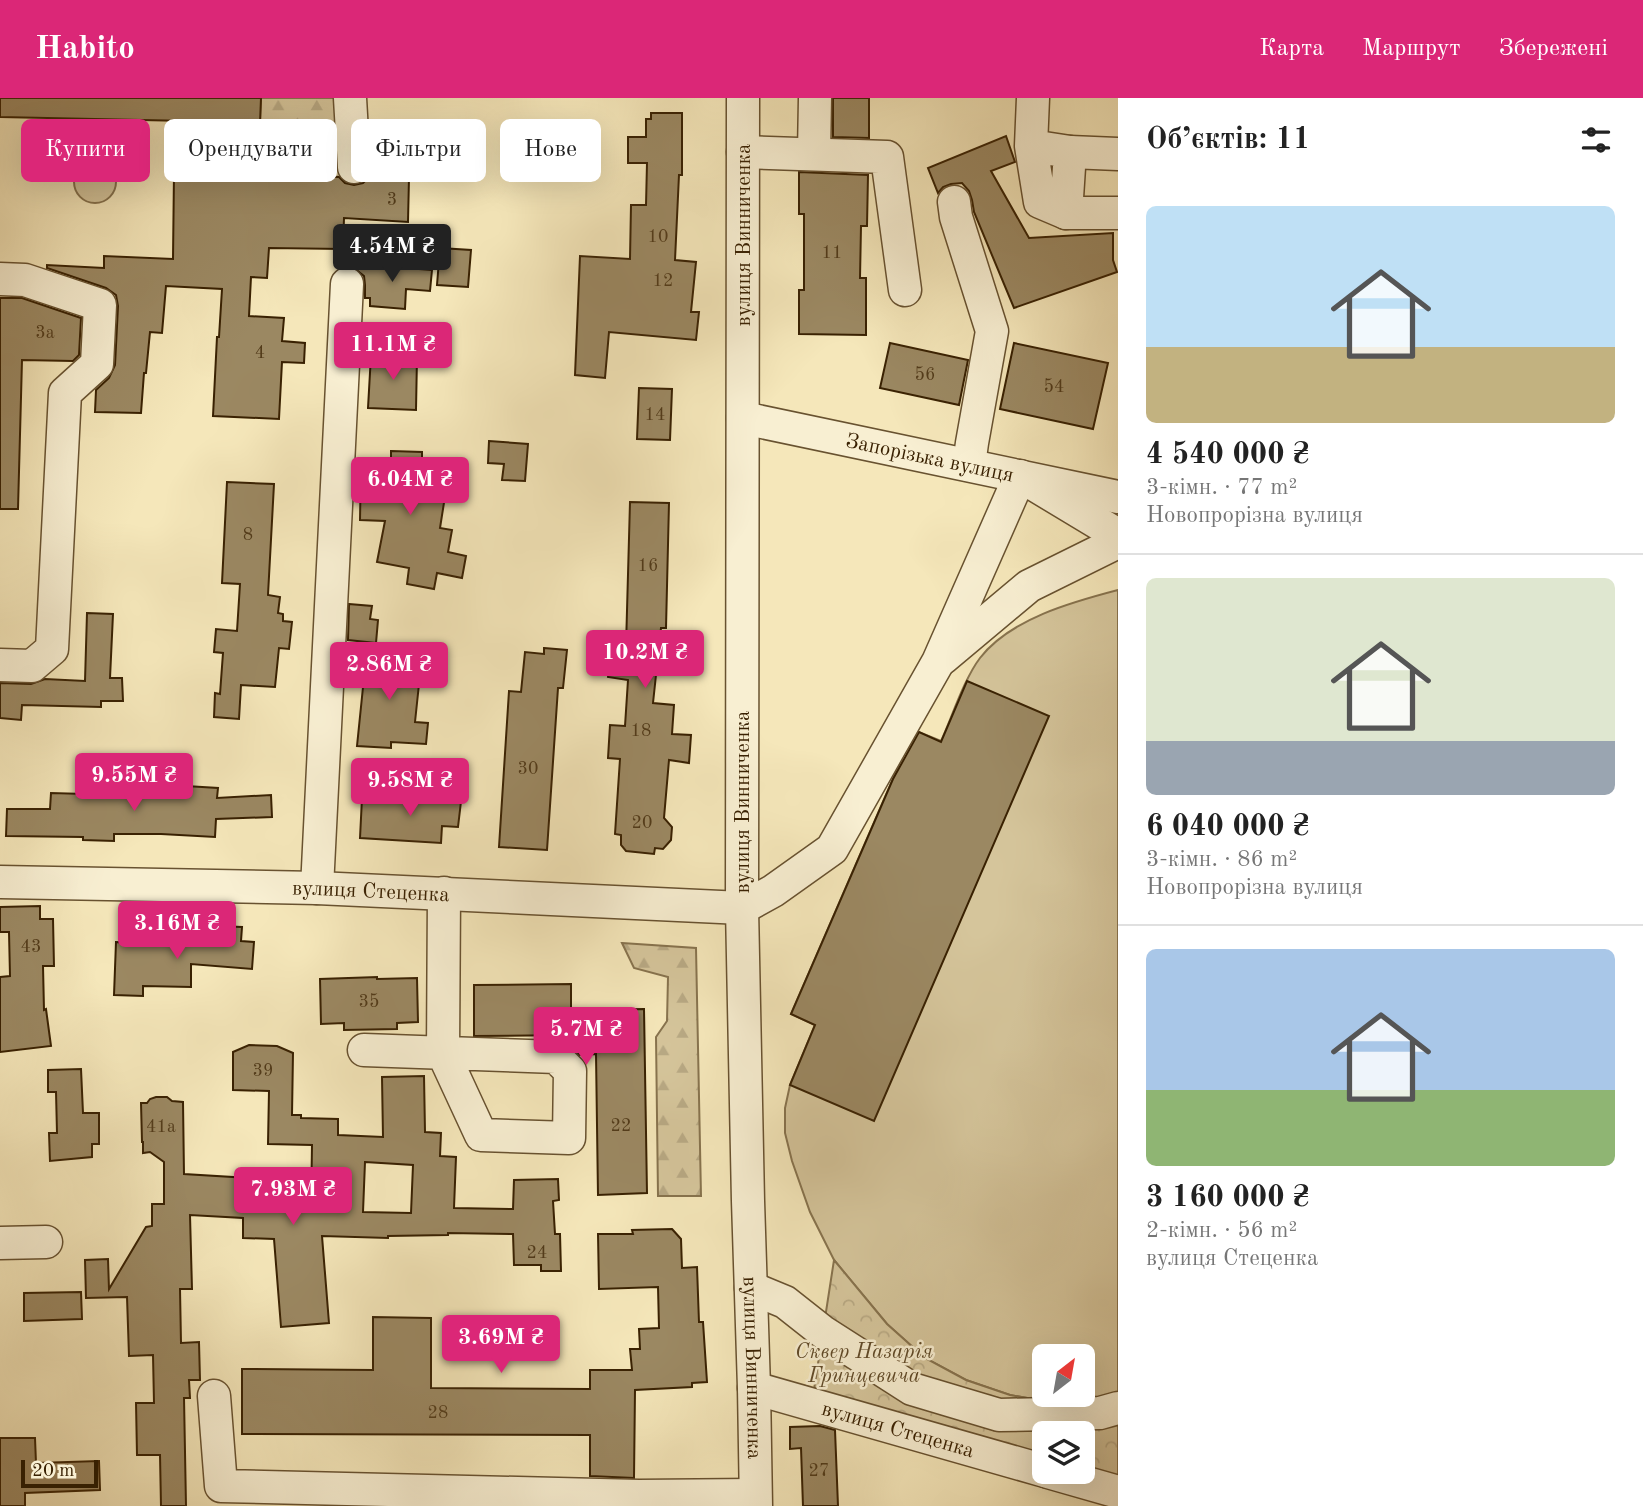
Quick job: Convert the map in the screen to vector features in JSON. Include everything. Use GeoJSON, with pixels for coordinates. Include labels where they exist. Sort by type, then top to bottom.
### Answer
{"type":"FeatureCollection","features":[{"type":"Feature","properties":{"kind":"street"},"geometry":{"type":"LineString","coordinates":[[351,98],[352,119]]}},
{"type":"Feature","properties":{"kind":"street","name":"вулиця Винниченка"},"geometry":{"type":"LineString","coordinates":[[743,98],[742,908],[755,1500]]}},
{"type":"Feature","properties":{"kind":"street"},"geometry":{"type":"LineString","coordinates":[[1032,98],[1031,146],[1040,202],[1066,212],[1118,213]]}},
{"type":"Feature","properties":{"kind":"street"},"geometry":{"type":"LineString","coordinates":[[814,153],[815,99]]}},
{"type":"Feature","properties":{"kind":"street"},"geometry":{"type":"LineString","coordinates":[[1031,146],[1070,152],[1118,154]]}},
{"type":"Feature","properties":{"kind":"street"},"geometry":{"type":"LineString","coordinates":[[743,152],[887,157],[905,290]]}},
{"type":"Feature","properties":{"kind":"street"},"geometry":{"type":"LineString","coordinates":[[1066,212],[1070,152]]}},
{"type":"Feature","properties":{"kind":"street"},"geometry":{"type":"LineString","coordinates":[[954,202],[956,217],[992,331],[969,465]]}},
{"type":"Feature","properties":{"kind":"street"},"geometry":{"type":"LineString","coordinates":[[0,279],[25,280],[100,305],[97,363],[65,393],[52,649],[32,666],[0,665]]}},
{"type":"Feature","properties":{"kind":"street"},"geometry":{"type":"LineString","coordinates":[[317,888],[346,284]]}},
{"type":"Feature","properties":{"kind":"street","name":"Запорізька вулиця"},"geometry":{"type":"LineString","coordinates":[[743,418],[1118,497]]}},
{"type":"Feature","properties":{"kind":"street"},"geometry":{"type":"LineString","coordinates":[[742,908],[773,891],[832,849],[1020,476],[1118,535]]}},
{"type":"Feature","properties":{"kind":"street"},"geometry":{"type":"LineString","coordinates":[[928,662],[1030,586],[1118,542]]}},
{"type":"Feature","properties":{"kind":"street","name":"вулиця Стеценка"},"geometry":{"type":"LineString","coordinates":[[0,882],[317,888],[742,908]]}},
{"type":"Feature","properties":{"kind":"street"},"geometry":{"type":"LineString","coordinates":[[364,1051],[443,1054],[444,893]]}},
{"type":"Feature","properties":{"kind":"street"},"geometry":{"type":"LineString","coordinates":[[0,1242],[46,1242]]}},
{"type":"Feature","properties":{"kind":"street"},"geometry":{"type":"LineString","coordinates":[[751,1288],[785,1302],[823,1332],[912,1389],[999,1416],[1100,1413],[1118,1408]]}},
{"type":"Feature","properties":{"kind":"street","name":"вулиця Стеценка"},"geometry":{"type":"LineString","coordinates":[[754,1388],[1032,1467]]}},
{"type":"Feature","properties":{"kind":"street"},"geometry":{"type":"LineString","coordinates":[[214,1396],[221,1486],[755,1500]]}},
{"type":"Feature","properties":{"kind":"street","name":"вулиця Стеценка"},"geometry":{"type":"LineString","coordinates":[[1091,1484],[1118,1492]]}},
{"type":"Feature","properties":{"kind":"green space"},"geometry":{"type":"Polygon","coordinates":[[[261,98],[350,98],[351,177],[337,177],[337,119],[260,119],[261,98]]]}},
{"type":"Feature","properties":{"kind":"green space"},"geometry":{"type":"Polygon","coordinates":[[[74,182],[116,182],[110,197],[95,203],[80,197],[74,182]]]}},
{"type":"Feature","properties":{"kind":"green space"},"geometry":{"type":"Polygon","coordinates":[[[1118,590],[1118,1400],[1096,1401],[1096,1344],[1032,1344],[1032,1399],[1010,1395],[966,1380],[925,1358],[887,1324],[834,1260],[810,1212],[785,1133],[785,1108],[790,1085],[815,1025],[791,1014],[914,730],[941,741],[969,676],[980,658],[1008,633],[1062,607],[1118,590]]]}},
{"type":"Feature","properties":{"kind":"green space"},"geometry":{"type":"Polygon","coordinates":[[[622,943],[696,948],[701,1196],[658,1196],[656,1037],[667,1021],[668,977],[634,968],[622,943]]]}},
{"type":"Feature","properties":{"kind":"green space","name":"Сквер Назарія Гринцевича"},"geometry":{"type":"Polygon","coordinates":[[[834,1260],[887,1324],[925,1358],[966,1380],[1010,1395],[1032,1399],[1032,1407],[1096,1407],[1096,1401],[1118,1400],[1118,1483],[1095,1476],[1095,1421],[1032,1421],[1032,1458],[813,1396],[834,1260]]]}},
{"type":"Feature","properties":{"kind":"building"},"geometry":{"type":"Polygon","coordinates":[[[0,98],[261,98],[260,119],[164,120],[0,117],[0,98]]]}},
{"type":"Feature","properties":{"kind":"building"},"geometry":{"type":"Polygon","coordinates":[[[833,98],[869,98],[869,138],[833,137],[833,98]]]}},
{"type":"Feature","properties":{"kind":"building"},"geometry":{"type":"Polygon","coordinates":[[[651,113],[682,113],[682,175],[679,175],[675,260],[696,262],[691,312],[699,312],[696,340],[609,332],[605,378],[575,375],[580,256],[630,259],[631,205],[646,205],[647,163],[628,163],[628,137],[646,137],[646,119],[651,119],[651,113]]]}},
{"type":"Feature","properties":{"kind":"building"},"geometry":{"type":"Polygon","coordinates":[[[1006,136],[1015,162],[991,171],[1029,238],[1113,233],[1113,260],[1117,272],[1014,308],[974,212],[969,191],[962,183],[943,187],[938,193],[928,168],[1006,136]]]}},
{"type":"Feature","properties":{"kind":"building"},"geometry":{"type":"Polygon","coordinates":[[[799,172],[868,175],[867,226],[861,226],[860,278],[866,278],[866,335],[799,334],[799,290],[804,290],[804,214],[799,214],[799,172]]]}},
{"type":"Feature","properties":{"kind":"building"},"geometry":{"type":"Polygon","coordinates":[[[337,177],[354,185],[364,182],[409,182],[408,222],[344,218],[343,249],[269,248],[267,278],[251,277],[249,316],[284,318],[282,341],[305,343],[304,363],[282,362],[279,419],[213,416],[222,289],[166,286],[162,333],[150,332],[141,413],[95,412],[96,390],[109,378],[115,365],[118,306],[116,295],[106,288],[47,268],[47,265],[104,268],[104,256],[173,259],[174,182],[337,182],[337,177]]]}},
{"type":"Feature","properties":{"kind":"building"},"geometry":{"type":"Polygon","coordinates":[[[440,248],[471,250],[468,287],[437,285],[440,248]]]}},
{"type":"Feature","properties":{"kind":"building"},"geometry":{"type":"Polygon","coordinates":[[[354,264],[432,270],[430,291],[406,289],[405,309],[370,306],[370,298],[365,298],[364,276],[354,268],[354,264]]]}},
{"type":"Feature","properties":{"kind":"building"},"geometry":{"type":"Polygon","coordinates":[[[0,298],[22,298],[81,318],[79,355],[73,361],[22,360],[18,509],[0,509],[0,298]]]}},
{"type":"Feature","properties":{"kind":"building"},"geometry":{"type":"Polygon","coordinates":[[[890,343],[968,360],[959,405],[880,388],[890,343]]]}},
{"type":"Feature","properties":{"kind":"building"},"geometry":{"type":"Polygon","coordinates":[[[1014,343],[1108,363],[1093,429],[1000,409],[1014,343]]]}},
{"type":"Feature","properties":{"kind":"building"},"geometry":{"type":"Polygon","coordinates":[[[393,346],[402,357],[417,357],[416,410],[368,408],[371,355],[386,357],[393,346]]]}},
{"type":"Feature","properties":{"kind":"building"},"geometry":{"type":"Polygon","coordinates":[[[639,388],[672,389],[670,440],[637,439],[639,388]]]}},
{"type":"Feature","properties":{"kind":"building"},"geometry":{"type":"Polygon","coordinates":[[[489,441],[528,444],[525,481],[502,480],[504,464],[488,463],[489,441]]]}},
{"type":"Feature","properties":{"kind":"building"},"geometry":{"type":"Polygon","coordinates":[[[391,451],[422,452],[422,467],[449,471],[440,528],[452,530],[448,552],[466,556],[462,578],[437,573],[434,589],[407,584],[409,568],[377,562],[385,521],[360,520],[361,463],[391,463],[391,451]]]}},
{"type":"Feature","properties":{"kind":"building"},"geometry":{"type":"Polygon","coordinates":[[[227,482],[274,484],[268,595],[280,597],[278,613],[283,614],[283,621],[292,622],[289,649],[279,648],[275,687],[241,685],[239,719],[214,717],[215,693],[220,694],[223,653],[214,652],[216,629],[237,631],[240,584],[222,583],[227,482]]]}},
{"type":"Feature","properties":{"kind":"building"},"geometry":{"type":"Polygon","coordinates":[[[630,502],[669,503],[666,628],[661,628],[653,703],[674,705],[672,734],[691,735],[689,763],[669,760],[664,818],[672,827],[671,840],[663,849],[655,848],[654,854],[626,851],[621,845],[621,835],[615,834],[620,759],[608,758],[610,725],[625,726],[628,680],[608,677],[611,646],[626,647],[630,502]]]}},
{"type":"Feature","properties":{"kind":"building"},"geometry":{"type":"Polygon","coordinates":[[[349,604],[372,606],[370,619],[378,620],[376,643],[348,640],[349,604]]]}},
{"type":"Feature","properties":{"kind":"building"},"geometry":{"type":"Polygon","coordinates":[[[87,613],[113,614],[110,678],[122,678],[123,701],[101,701],[101,707],[22,705],[21,720],[0,718],[0,683],[31,684],[45,679],[85,681],[87,613]]]}},
{"type":"Feature","properties":{"kind":"building"},"geometry":{"type":"Polygon","coordinates":[[[367,648],[410,652],[407,683],[419,684],[415,722],[428,723],[426,744],[391,742],[391,748],[357,746],[367,648]]]}},
{"type":"Feature","properties":{"kind":"building"},"geometry":{"type":"Polygon","coordinates":[[[544,648],[567,650],[563,688],[558,688],[547,850],[499,847],[509,691],[521,692],[525,652],[544,654],[544,648]]]}},
{"type":"Feature","properties":{"kind":"building"},"geometry":{"type":"Polygon","coordinates":[[[967,681],[1049,716],[874,1121],[790,1085],[815,1025],[791,1014],[893,779],[919,732],[941,742],[967,681]]]}},
{"type":"Feature","properties":{"kind":"building"},"geometry":{"type":"Polygon","coordinates":[[[85,781],[116,782],[116,789],[170,789],[170,785],[218,788],[217,798],[271,795],[272,817],[216,819],[215,837],[114,834],[114,841],[83,840],[83,837],[6,836],[7,809],[50,809],[51,793],[85,794],[85,781]]]}},
{"type":"Feature","properties":{"kind":"building"},"geometry":{"type":"Polygon","coordinates":[[[434,790],[462,793],[458,827],[442,826],[441,843],[360,838],[362,798],[432,802],[434,790]]]}},
{"type":"Feature","properties":{"kind":"building"},"geometry":{"type":"Polygon","coordinates":[[[40,906],[40,919],[53,919],[54,966],[43,966],[44,1010],[46,1009],[51,1046],[0,1052],[0,977],[10,976],[9,932],[0,932],[0,907],[40,906]]]}},
{"type":"Feature","properties":{"kind":"building"},"geometry":{"type":"Polygon","coordinates":[[[216,926],[242,927],[241,941],[254,942],[252,969],[191,964],[191,987],[143,986],[143,996],[114,995],[116,942],[214,946],[216,926]]]}},
{"type":"Feature","properties":{"kind":"building"},"geometry":{"type":"Polygon","coordinates":[[[417,978],[418,1022],[397,1023],[397,1029],[344,1030],[344,1023],[321,1024],[320,979],[417,978]]]}},
{"type":"Feature","properties":{"kind":"building"},"geometry":{"type":"Polygon","coordinates":[[[571,984],[571,1010],[644,1009],[647,1193],[598,1195],[596,1054],[580,1055],[572,1047],[572,1035],[474,1036],[474,985],[571,984]]]}},
{"type":"Feature","properties":{"kind":"building"},"geometry":{"type":"Polygon","coordinates":[[[249,1045],[277,1046],[293,1053],[292,1115],[301,1115],[301,1118],[338,1119],[338,1135],[383,1137],[382,1077],[424,1076],[425,1132],[441,1133],[440,1156],[456,1157],[454,1208],[513,1209],[514,1180],[558,1179],[559,1200],[553,1201],[555,1234],[560,1234],[561,1271],[541,1271],[541,1265],[514,1265],[513,1234],[448,1233],[388,1238],[322,1236],[329,1323],[281,1327],[274,1239],[243,1238],[243,1218],[190,1215],[192,1289],[180,1289],[181,1343],[199,1342],[200,1380],[189,1380],[190,1398],[184,1398],[186,1506],[161,1506],[160,1455],[137,1455],[136,1403],[154,1403],[153,1355],[129,1356],[127,1297],[86,1298],[85,1260],[108,1259],[109,1289],[146,1227],[152,1226],[152,1204],[164,1204],[164,1162],[150,1152],[143,1153],[142,1142],[141,1103],[147,1103],[156,1097],[183,1102],[184,1174],[249,1178],[247,1208],[311,1208],[312,1145],[268,1144],[269,1091],[233,1090],[233,1052],[249,1045]],[[365,1162],[363,1212],[411,1213],[413,1165],[365,1162]]]}},
{"type":"Feature","properties":{"kind":"building"},"geometry":{"type":"Polygon","coordinates":[[[81,1069],[83,1113],[99,1113],[99,1144],[92,1144],[92,1157],[50,1161],[49,1133],[57,1133],[56,1092],[48,1092],[48,1070],[81,1069]]]}},
{"type":"Feature","properties":{"kind":"building"},"geometry":{"type":"Polygon","coordinates":[[[672,1229],[681,1239],[682,1268],[697,1267],[699,1322],[703,1322],[707,1382],[692,1383],[692,1387],[635,1390],[634,1478],[590,1476],[590,1435],[242,1434],[242,1369],[373,1370],[373,1317],[431,1318],[431,1388],[590,1389],[590,1370],[632,1370],[630,1349],[640,1349],[639,1329],[659,1328],[658,1287],[599,1289],[598,1234],[633,1234],[632,1230],[672,1229]]]}},
{"type":"Feature","properties":{"kind":"building"},"geometry":{"type":"Polygon","coordinates":[[[81,1292],[82,1319],[24,1321],[24,1293],[81,1292]]]}},
{"type":"Feature","properties":{"kind":"building"},"geometry":{"type":"Polygon","coordinates":[[[820,1426],[835,1430],[838,1506],[803,1506],[801,1448],[790,1449],[790,1427],[820,1426]]]}},
{"type":"Feature","properties":{"kind":"building"},"geometry":{"type":"Polygon","coordinates":[[[0,1438],[35,1438],[36,1463],[99,1461],[100,1490],[25,1493],[25,1506],[0,1506],[0,1438]]]}}]}
